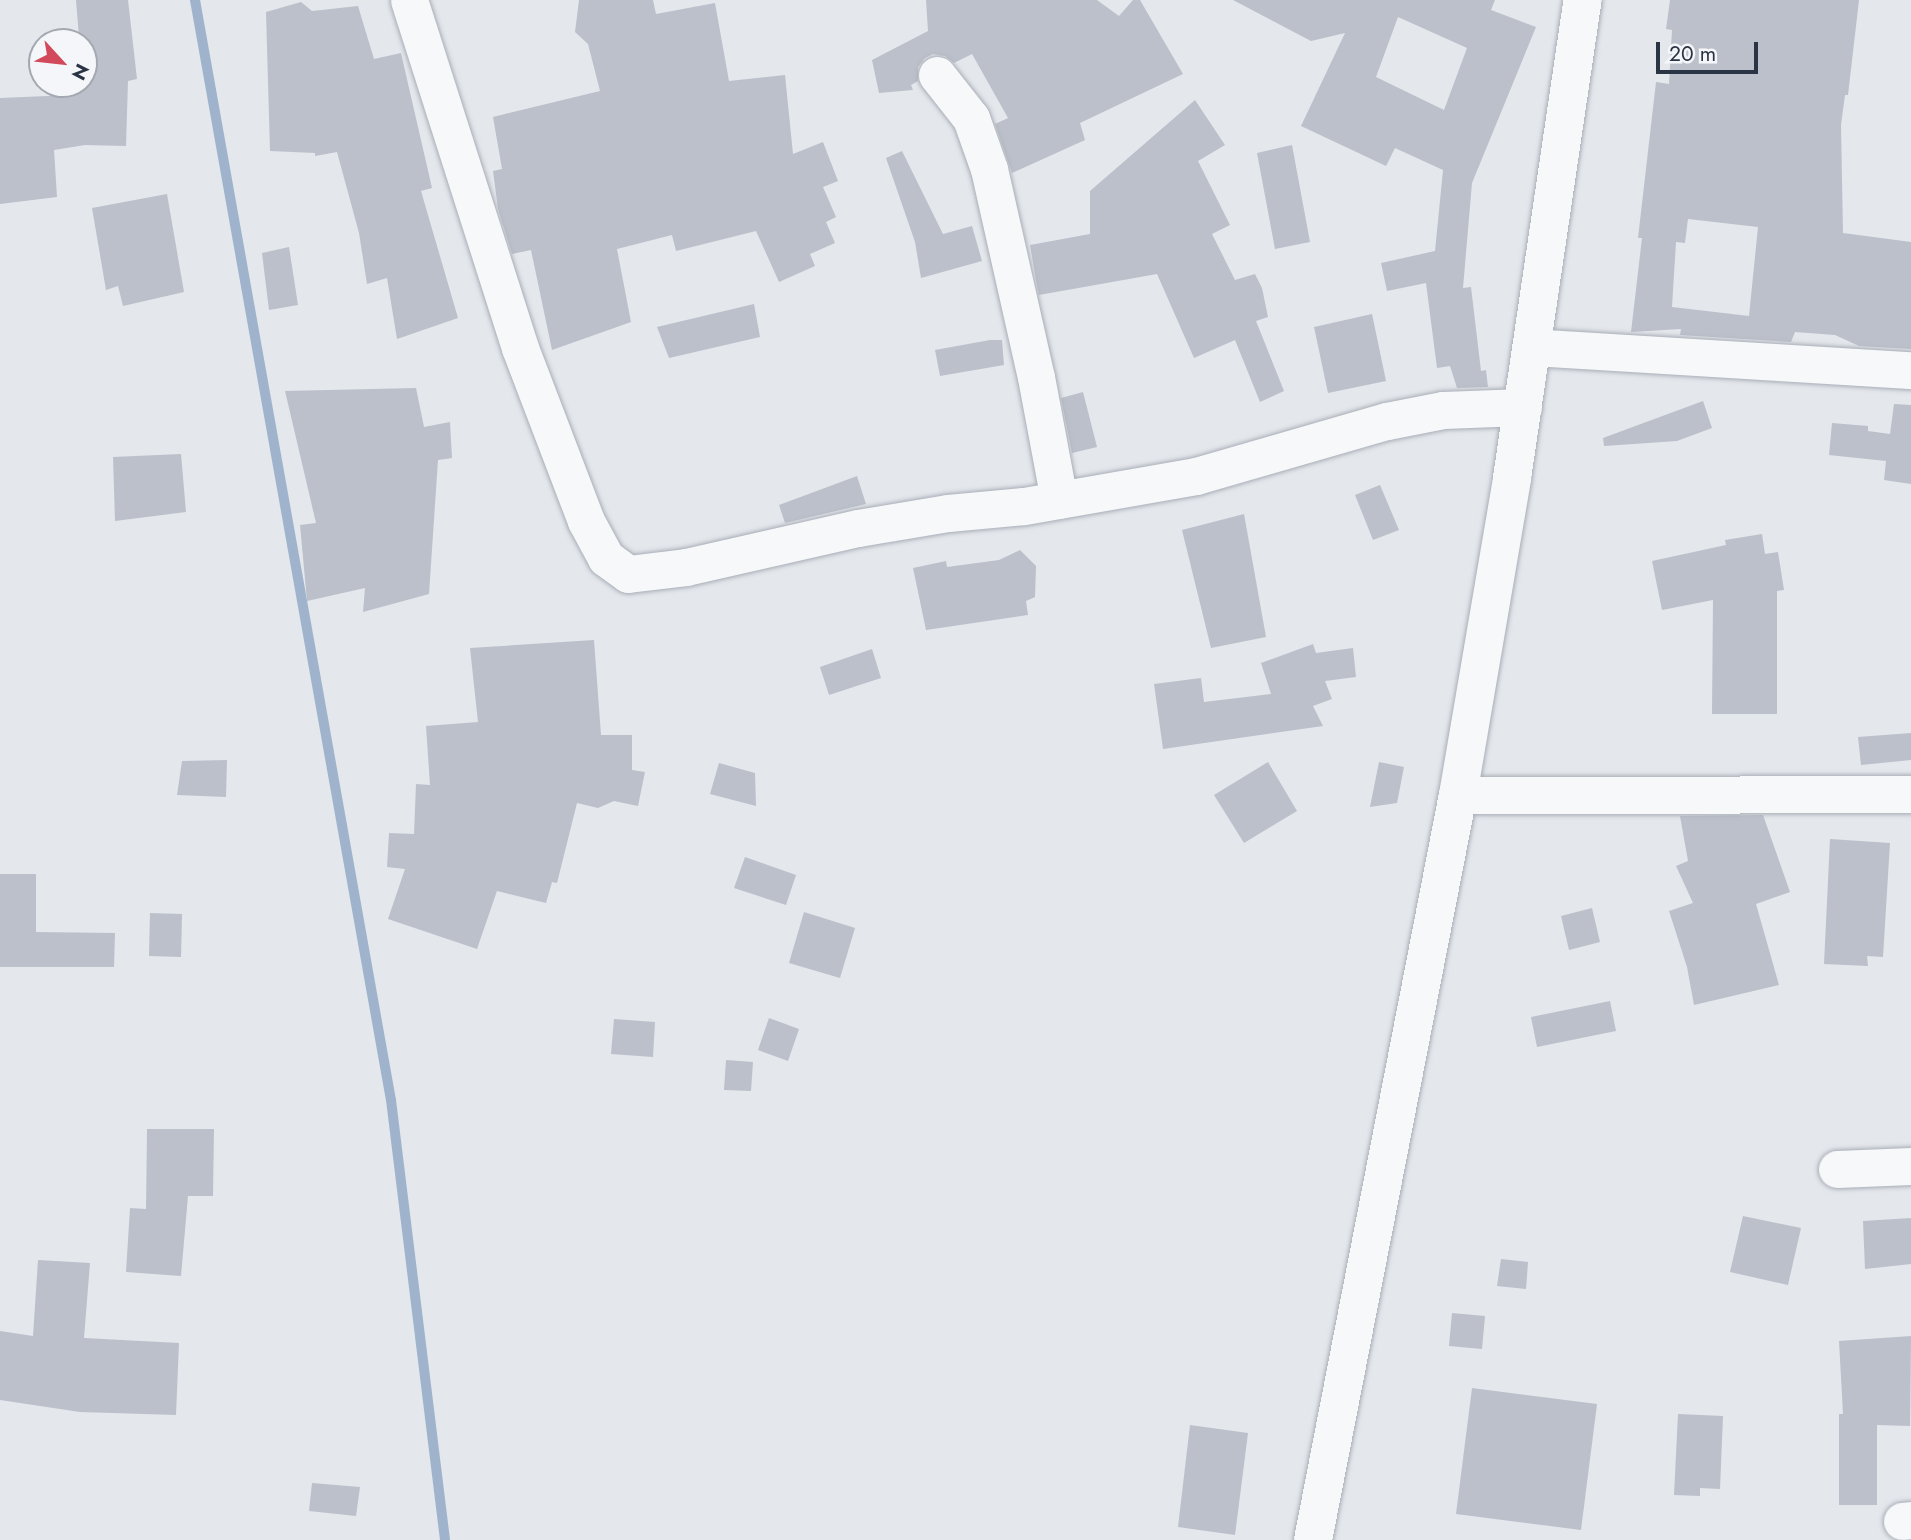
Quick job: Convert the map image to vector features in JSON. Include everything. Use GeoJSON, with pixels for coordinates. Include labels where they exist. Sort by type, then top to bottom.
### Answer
{"type":"FeatureCollection","features":[{"type":"Feature","properties":{"kind":"street"},"geometry":{"type":"LineString","coordinates":[[409,0],[520,348],[586,521],[606,558],[622,572],[639,574],[686,567],[858,528],[948,513],[1059,500],[1196,476],[1398,419],[1443,410],[1522,407]]}},
{"type":"Feature","properties":{"kind":"street"},"geometry":{"type":"LineString","coordinates":[[1313,1540],[1458,795],[1522,407],[1583,0]]}},
{"type":"Feature","properties":{"kind":"street"},"geometry":{"type":"LineString","coordinates":[[937,75],[971,118],[989,169],[1036,377],[1059,500]]}},
{"type":"Feature","properties":{"kind":"street"},"geometry":{"type":"LineString","coordinates":[[1531,347],[1775,359],[1911,370]]}},
{"type":"Feature","properties":{"kind":"street"},"geometry":{"type":"LineString","coordinates":[[1458,795],[1911,794]]}},
{"type":"Feature","properties":{"kind":"street"},"geometry":{"type":"LineString","coordinates":[[1837,1169],[1911,1166]]}},
{"type":"Feature","properties":{"kind":"building"},"geometry":{"type":"Polygon","coordinates":[[[76,0],[128,0],[137,79],[128,81],[126,146],[85,145],[54,150],[57,197],[0,204],[0,98],[98,98],[98,28],[78,28],[76,0]]]}},
{"type":"Feature","properties":{"kind":"building"},"geometry":{"type":"Polygon","coordinates":[[[579,0],[653,0],[656,14],[715,3],[729,81],[785,75],[793,154],[823,142],[838,181],[823,187],[836,217],[826,222],[835,243],[810,254],[815,266],[779,282],[756,231],[676,251],[672,235],[617,249],[631,322],[552,350],[531,250],[512,254],[498,209],[493,171],[502,169],[493,117],[600,91],[588,44],[575,32],[579,0]]]}},
{"type":"Feature","properties":{"kind":"building"},"geometry":{"type":"Polygon","coordinates":[[[926,0],[1097,0],[1119,16],[1133,0],[1140,0],[1183,74],[1080,123],[1085,140],[1012,173],[995,124],[1008,118],[972,54],[954,63],[945,56],[933,54],[925,58],[918,67],[918,81],[911,85],[913,90],[879,93],[872,60],[928,31],[926,0]]]}},
{"type":"Feature","properties":{"kind":"building"},"geometry":{"type":"Polygon","coordinates":[[[1233,0],[1495,0],[1491,10],[1536,27],[1472,183],[1463,288],[1471,287],[1481,371],[1486,370],[1488,387],[1457,388],[1450,366],[1437,368],[1426,283],[1387,291],[1381,263],[1435,251],[1443,170],[1395,148],[1386,166],[1301,126],[1345,33],[1311,41],[1233,0]],[[1398,17],[1376,77],[1444,110],[1467,48],[1398,17]]]}},
{"type":"Feature","properties":{"kind":"building"},"geometry":{"type":"Polygon","coordinates":[[[1670,0],[1859,0],[1848,95],[1845,95],[1841,125],[1843,233],[1911,242],[1911,349],[1859,346],[1835,335],[1795,332],[1791,342],[1680,335],[1681,329],[1631,332],[1642,238],[1638,238],[1656,82],[1669,84],[1672,30],[1666,29],[1670,0]],[[1688,219],[1685,243],[1676,242],[1672,307],[1749,316],[1758,227],[1688,219]]]}},
{"type":"Feature","properties":{"kind":"building"},"geometry":{"type":"Polygon","coordinates":[[[301,2],[312,11],[358,6],[374,59],[401,53],[432,188],[421,191],[458,318],[397,339],[387,278],[367,284],[359,233],[337,152],[315,156],[315,153],[270,151],[266,12],[301,2]]]}},
{"type":"Feature","properties":{"kind":"building"},"geometry":{"type":"Polygon","coordinates":[[[1195,100],[1225,145],[1198,161],[1230,225],[1212,234],[1235,280],[1255,274],[1262,288],[1268,317],[1256,321],[1284,391],[1260,402],[1235,340],[1194,358],[1157,274],[1039,295],[1037,286],[1030,245],[1090,234],[1090,191],[1195,100]]]}},
{"type":"Feature","properties":{"kind":"building"},"geometry":{"type":"Polygon","coordinates":[[[1292,145],[1310,242],[1275,249],[1257,153],[1292,145]]]}},
{"type":"Feature","properties":{"kind":"building"},"geometry":{"type":"Polygon","coordinates":[[[902,151],[943,234],[972,226],[982,261],[921,278],[915,242],[886,158],[902,151]]]}},
{"type":"Feature","properties":{"kind":"building"},"geometry":{"type":"Polygon","coordinates":[[[167,194],[184,292],[123,306],[118,286],[106,290],[92,208],[167,194]]]}},
{"type":"Feature","properties":{"kind":"building"},"geometry":{"type":"Polygon","coordinates":[[[289,247],[298,305],[269,310],[262,253],[289,247]]]}},
{"type":"Feature","properties":{"kind":"building"},"geometry":{"type":"Polygon","coordinates":[[[754,304],[760,337],[669,358],[657,327],[754,304]]]}},
{"type":"Feature","properties":{"kind":"building"},"geometry":{"type":"Polygon","coordinates":[[[1372,314],[1386,381],[1328,393],[1314,327],[1372,314]]]}},
{"type":"Feature","properties":{"kind":"building"},"geometry":{"type":"Polygon","coordinates":[[[1002,340],[1004,365],[940,376],[935,350],[1002,340]]]}},
{"type":"Feature","properties":{"kind":"building"},"geometry":{"type":"Polygon","coordinates":[[[416,388],[424,427],[450,422],[452,458],[438,460],[429,594],[363,612],[365,588],[307,601],[300,525],[316,523],[285,391],[416,388]]]}},
{"type":"Feature","properties":{"kind":"building"},"geometry":{"type":"Polygon","coordinates":[[[1083,392],[1097,447],[1072,453],[1061,398],[1083,392]]]}},
{"type":"Feature","properties":{"kind":"building"},"geometry":{"type":"Polygon","coordinates":[[[1703,401],[1712,428],[1677,441],[1604,446],[1603,438],[1703,401]]]}},
{"type":"Feature","properties":{"kind":"building"},"geometry":{"type":"Polygon","coordinates":[[[1894,404],[1911,405],[1911,484],[1884,480],[1886,461],[1829,455],[1832,423],[1868,426],[1868,431],[1890,434],[1894,404]]]}},
{"type":"Feature","properties":{"kind":"building"},"geometry":{"type":"Polygon","coordinates":[[[181,454],[186,512],[115,521],[113,457],[181,454]]]}},
{"type":"Feature","properties":{"kind":"building"},"geometry":{"type":"Polygon","coordinates":[[[857,476],[866,504],[785,523],[779,505],[857,476]]]}},
{"type":"Feature","properties":{"kind":"building"},"geometry":{"type":"Polygon","coordinates":[[[1380,485],[1399,530],[1373,540],[1355,495],[1380,485]]]}},
{"type":"Feature","properties":{"kind":"building"},"geometry":{"type":"Polygon","coordinates":[[[1244,514],[1266,637],[1211,648],[1182,530],[1244,514]]]}},
{"type":"Feature","properties":{"kind":"building"},"geometry":{"type":"Polygon","coordinates":[[[1762,534],[1765,554],[1778,552],[1784,590],[1777,591],[1777,714],[1712,714],[1713,600],[1662,610],[1652,561],[1726,545],[1725,540],[1762,534]]]}},
{"type":"Feature","properties":{"kind":"building"},"geometry":{"type":"Polygon","coordinates":[[[1020,550],[1036,566],[1035,597],[1026,601],[1028,615],[926,630],[913,568],[946,561],[947,567],[999,560],[1020,550]]]}},
{"type":"Feature","properties":{"kind":"building"},"geometry":{"type":"Polygon","coordinates":[[[594,640],[601,735],[632,735],[632,770],[645,772],[638,806],[614,801],[598,808],[577,803],[557,883],[552,882],[546,903],[497,891],[477,949],[388,919],[405,869],[387,867],[389,833],[414,834],[416,784],[430,785],[426,726],[478,722],[470,648],[594,640]]]}},
{"type":"Feature","properties":{"kind":"building"},"geometry":{"type":"Polygon","coordinates":[[[1313,644],[1316,653],[1353,648],[1356,677],[1325,681],[1332,699],[1313,706],[1323,726],[1163,749],[1154,684],[1201,678],[1204,702],[1271,694],[1261,663],[1313,644]]]}},
{"type":"Feature","properties":{"kind":"building"},"geometry":{"type":"Polygon","coordinates":[[[872,649],[881,678],[829,695],[820,667],[872,649]]]}},
{"type":"Feature","properties":{"kind":"building"},"geometry":{"type":"Polygon","coordinates":[[[1911,733],[1911,760],[1861,765],[1858,737],[1911,733]]]}},
{"type":"Feature","properties":{"kind":"building"},"geometry":{"type":"Polygon","coordinates":[[[227,760],[226,797],[177,795],[182,761],[227,760]]]}},
{"type":"Feature","properties":{"kind":"building"},"geometry":{"type":"Polygon","coordinates":[[[1268,762],[1297,811],[1244,843],[1214,795],[1268,762]]]}},
{"type":"Feature","properties":{"kind":"building"},"geometry":{"type":"Polygon","coordinates":[[[1379,762],[1404,767],[1397,803],[1370,807],[1379,762]]]}},
{"type":"Feature","properties":{"kind":"building"},"geometry":{"type":"Polygon","coordinates":[[[719,763],[755,773],[756,806],[710,794],[719,763]]]}},
{"type":"Feature","properties":{"kind":"building"},"geometry":{"type":"Polygon","coordinates":[[[1763,815],[1790,892],[1756,904],[1779,985],[1694,1005],[1687,967],[1669,911],[1693,903],[1676,866],[1688,861],[1680,816],[1763,815]]]}},
{"type":"Feature","properties":{"kind":"building"},"geometry":{"type":"Polygon","coordinates":[[[1830,839],[1890,843],[1883,957],[1867,956],[1868,966],[1824,964],[1830,839]]]}},
{"type":"Feature","properties":{"kind":"building"},"geometry":{"type":"Polygon","coordinates":[[[745,857],[796,875],[786,905],[734,888],[745,857]]]}},
{"type":"Feature","properties":{"kind":"building"},"geometry":{"type":"Polygon","coordinates":[[[0,874],[36,874],[36,932],[115,933],[114,967],[0,967],[0,874]]]}},
{"type":"Feature","properties":{"kind":"building"},"geometry":{"type":"Polygon","coordinates":[[[1592,908],[1600,942],[1569,950],[1561,916],[1592,908]]]}},
{"type":"Feature","properties":{"kind":"building"},"geometry":{"type":"Polygon","coordinates":[[[804,912],[855,928],[840,978],[789,963],[804,912]]]}},
{"type":"Feature","properties":{"kind":"building"},"geometry":{"type":"Polygon","coordinates":[[[150,913],[182,914],[181,957],[149,956],[150,913]]]}},
{"type":"Feature","properties":{"kind":"building"},"geometry":{"type":"Polygon","coordinates":[[[1610,1001],[1616,1031],[1537,1047],[1531,1017],[1610,1001]]]}},
{"type":"Feature","properties":{"kind":"building"},"geometry":{"type":"Polygon","coordinates":[[[769,1018],[799,1029],[788,1061],[758,1050],[769,1018]]]}},
{"type":"Feature","properties":{"kind":"building"},"geometry":{"type":"Polygon","coordinates":[[[614,1019],[655,1022],[653,1057],[611,1054],[614,1019]]]}},
{"type":"Feature","properties":{"kind":"building"},"geometry":{"type":"Polygon","coordinates":[[[726,1060],[753,1062],[751,1091],[724,1090],[726,1060]]]}},
{"type":"Feature","properties":{"kind":"building"},"geometry":{"type":"Polygon","coordinates":[[[147,1129],[214,1129],[213,1196],[188,1196],[181,1276],[126,1272],[130,1208],[146,1209],[147,1129]]]}},
{"type":"Feature","properties":{"kind":"building"},"geometry":{"type":"Polygon","coordinates":[[[1743,1216],[1801,1228],[1788,1285],[1730,1272],[1743,1216]]]}},
{"type":"Feature","properties":{"kind":"building"},"geometry":{"type":"Polygon","coordinates":[[[1911,1218],[1911,1264],[1865,1269],[1863,1221],[1911,1218]]]}},
{"type":"Feature","properties":{"kind":"building"},"geometry":{"type":"Polygon","coordinates":[[[1501,1259],[1528,1262],[1526,1289],[1497,1286],[1501,1259]]]}},
{"type":"Feature","properties":{"kind":"building"},"geometry":{"type":"Polygon","coordinates":[[[38,1260],[90,1263],[84,1338],[179,1343],[176,1415],[80,1412],[0,1400],[0,1331],[33,1336],[38,1260]]]}},
{"type":"Feature","properties":{"kind":"building"},"geometry":{"type":"Polygon","coordinates":[[[1452,1313],[1485,1316],[1482,1349],[1449,1346],[1452,1313]]]}},
{"type":"Feature","properties":{"kind":"building"},"geometry":{"type":"Polygon","coordinates":[[[1911,1336],[1910,1426],[1877,1425],[1877,1505],[1839,1505],[1839,1414],[1843,1414],[1839,1341],[1911,1336]]]}},
{"type":"Feature","properties":{"kind":"building"},"geometry":{"type":"Polygon","coordinates":[[[1472,1388],[1597,1404],[1581,1530],[1456,1514],[1472,1388]]]}},
{"type":"Feature","properties":{"kind":"building"},"geometry":{"type":"Polygon","coordinates":[[[1678,1414],[1723,1416],[1720,1489],[1700,1488],[1700,1496],[1674,1495],[1678,1414]]]}},
{"type":"Feature","properties":{"kind":"building"},"geometry":{"type":"Polygon","coordinates":[[[1190,1425],[1248,1433],[1235,1535],[1178,1527],[1190,1425]]]}},
{"type":"Feature","properties":{"kind":"building"},"geometry":{"type":"Polygon","coordinates":[[[312,1483],[360,1487],[356,1516],[309,1511],[312,1483]]]}},
{"type":"Feature","properties":{"kind":"waterway"},"geometry":{"type":"LineString","coordinates":[[195,0],[391,1100],[445,1540]]}}]}
